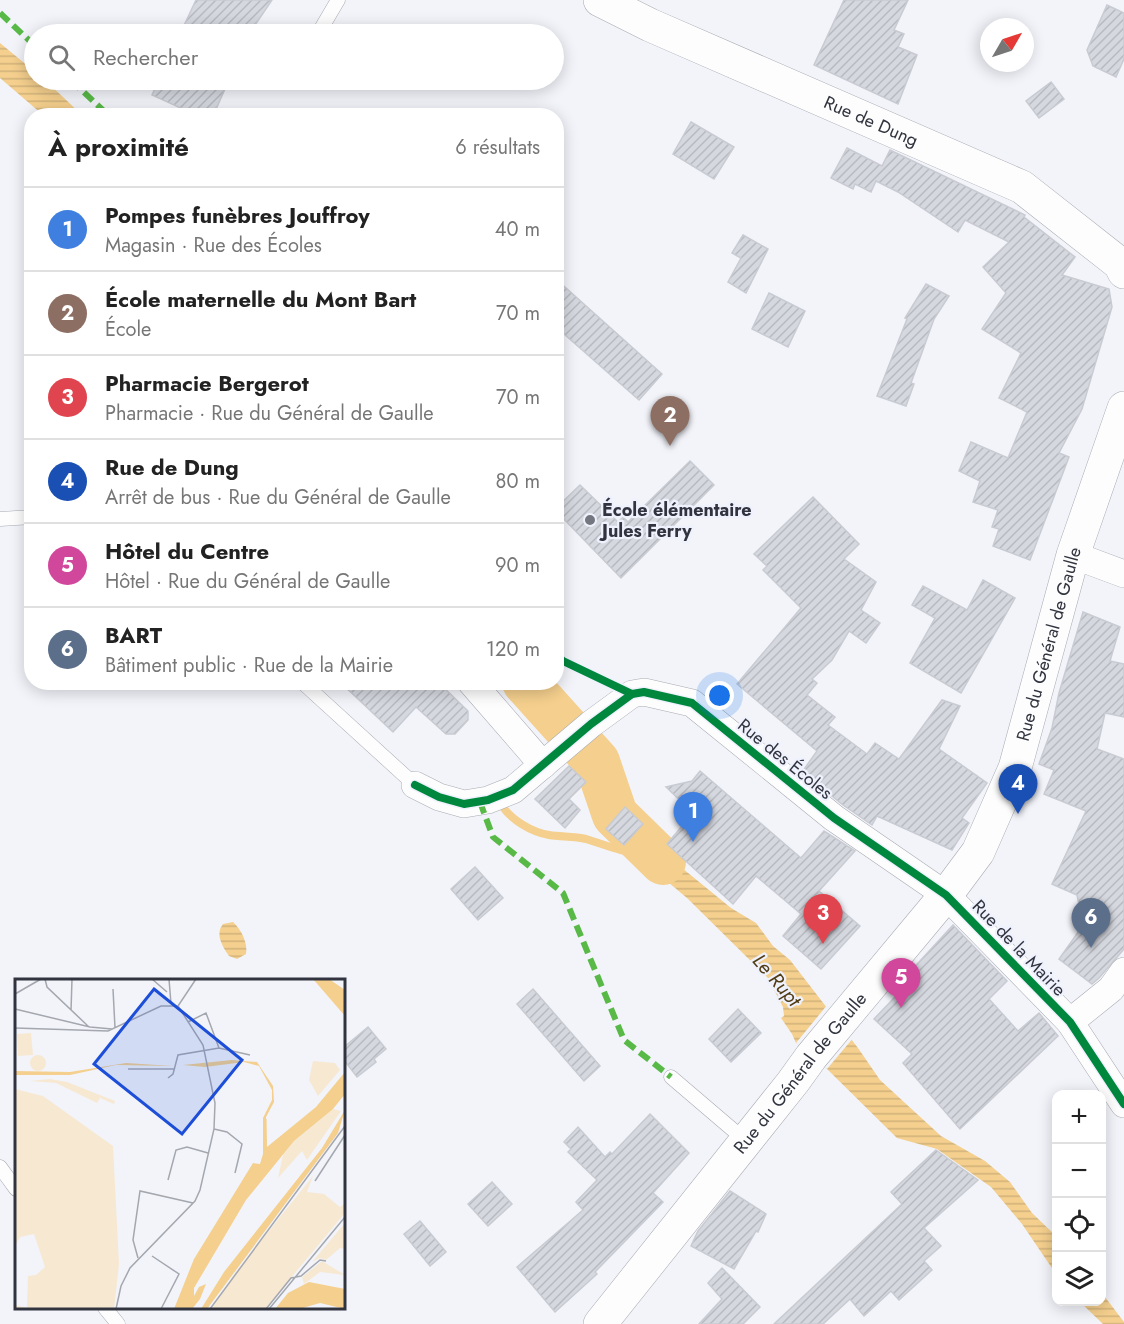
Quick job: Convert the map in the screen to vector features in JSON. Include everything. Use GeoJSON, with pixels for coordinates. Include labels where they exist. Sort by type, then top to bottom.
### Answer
{"type":"FeatureCollection","features":[{"type":"Feature","properties":{"kind":"main road","name":"Rue de Dung"},"geometry":{"type":"LineString","coordinates":[[600,0],[650,25],[1022,187],[1123,265]]}},
{"type":"Feature","properties":{"kind":"main road","name":"Rue du Général de Gaulle"},"geometry":{"type":"LineString","coordinates":[[600,1324],[794,1082],[811,1056],[946,895],[978,852],[1015,768],[1073,555],[1124,408]]}},
{"type":"Feature","properties":{"kind":"street"},"geometry":{"type":"LineString","coordinates":[[1073,555],[1124,574]]}},
{"type":"Feature","properties":{"kind":"street"},"geometry":{"type":"LineString","coordinates":[[480,690],[552,757]]}},
{"type":"Feature","properties":{"kind":"street","name":"Rue des Écoles"},"geometry":{"type":"LineString","coordinates":[[415,784],[439,797],[464,804],[488,800],[513,790],[591,723],[632,694],[644,692],[692,703],[834,818],[946,895]]}},
{"type":"Feature","properties":{"kind":"street","name":"Rue de la Mairie"},"geometry":{"type":"LineString","coordinates":[[946,895],[1070,1022],[1111,989],[1124,971]]}},
{"type":"Feature","properties":{"kind":"street"},"geometry":{"type":"LineString","coordinates":[[1070,1022],[1124,1104]]}},
{"type":"Feature","properties":{"kind":"lane"},"geometry":{"type":"LineString","coordinates":[[324,24],[338,0]]}},
{"type":"Feature","properties":{"kind":"lane"},"geometry":{"type":"LineString","coordinates":[[0,519],[24,518]]}},
{"type":"Feature","properties":{"kind":"lane"},"geometry":{"type":"LineString","coordinates":[[311,690],[415,784]]}},
{"type":"Feature","properties":{"kind":"lane"},"geometry":{"type":"LineString","coordinates":[[671,1077],[746,1141]]}},
{"type":"Feature","properties":{"kind":"lane"},"geometry":{"type":"LineString","coordinates":[[0,1167],[15,1188]]}},
{"type":"Feature","properties":{"kind":"lane"},"geometry":{"type":"LineString","coordinates":[[106,1309],[118,1324]]}},
{"type":"Feature","properties":{"kind":"water"},"geometry":{"type":"Polygon","coordinates":[[[0,43],[24,63],[24,90],[56,90],[75,108],[35,108],[0,78],[0,43]]]}},
{"type":"Feature","properties":{"kind":"water"},"geometry":{"type":"Polygon","coordinates":[[[548,690],[580,724],[565,735],[557,733],[516,691],[548,690]]]}},
{"type":"Feature","properties":{"kind":"water"},"geometry":{"type":"Polygon","coordinates":[[[643,824],[659,847],[671,859],[731,908],[756,923],[773,946],[790,960],[880,1080],[941,1136],[985,1161],[1010,1182],[1032,1213],[1052,1232],[1052,1268],[1022,1224],[991,1187],[937,1149],[897,1138],[827,1069],[796,1043],[781,1018],[784,1016],[783,1007],[768,978],[687,898],[624,845],[643,824]]]}},
{"type":"Feature","properties":{"kind":"water"},"geometry":{"type":"Polygon","coordinates":[[[233,922],[239,928],[246,945],[246,954],[237,959],[229,956],[220,936],[223,924],[233,922]]]}},
{"type":"Feature","properties":{"kind":"water"},"geometry":{"type":"Polygon","coordinates":[[[1106,1298],[1124,1322],[1124,1324],[1103,1324],[1084,1306],[1106,1306],[1106,1298]]]}},
{"type":"Feature","properties":{"kind":"pier"},"geometry":{"type":"Polygon","coordinates":[[[828,1004],[854,1037],[827,1069],[796,1043],[828,1004]]]}},
{"type":"Feature","properties":{"kind":"building"},"geometry":{"type":"Polygon","coordinates":[[[196,0],[272,0],[256,24],[185,24],[196,0]]]}},
{"type":"Feature","properties":{"kind":"building"},"geometry":{"type":"Polygon","coordinates":[[[844,0],[908,0],[894,30],[904,34],[898,47],[917,55],[898,104],[814,65],[844,0]]]}},
{"type":"Feature","properties":{"kind":"building"},"geometry":{"type":"Polygon","coordinates":[[[1107,5],[1124,13],[1124,59],[1116,77],[1093,66],[1087,50],[1107,5]]]}},
{"type":"Feature","properties":{"kind":"building"},"geometry":{"type":"Polygon","coordinates":[[[1051,82],[1064,99],[1039,118],[1026,101],[1051,82]]]}},
{"type":"Feature","properties":{"kind":"building"},"geometry":{"type":"Polygon","coordinates":[[[154,90],[225,90],[217,108],[180,108],[152,95],[154,90]]]}},
{"type":"Feature","properties":{"kind":"building"},"geometry":{"type":"Polygon","coordinates":[[[691,122],[734,147],[714,179],[673,154],[691,122]]]}},
{"type":"Feature","properties":{"kind":"building"},"geometry":{"type":"Polygon","coordinates":[[[847,148],[882,166],[890,150],[1025,215],[1024,217],[1075,257],[1062,275],[1109,289],[1112,307],[1082,409],[1059,453],[1069,457],[1030,560],[993,546],[999,529],[992,527],[998,510],[973,502],[980,481],[959,471],[971,442],[1008,458],[1027,412],[999,398],[1021,353],[982,329],[1006,293],[983,267],[1009,242],[965,220],[958,232],[898,192],[876,181],[871,192],[855,184],[853,189],[831,178],[847,148]]]}},
{"type":"Feature","properties":{"kind":"building"},"geometry":{"type":"Polygon","coordinates":[[[743,235],[768,249],[746,293],[728,282],[741,258],[732,253],[743,235]]]}},
{"type":"Feature","properties":{"kind":"building"},"geometry":{"type":"Polygon","coordinates":[[[926,284],[949,296],[934,319],[911,383],[914,384],[906,406],[877,396],[907,319],[905,318],[926,284]]]}},
{"type":"Feature","properties":{"kind":"building"},"geometry":{"type":"Polygon","coordinates":[[[564,286],[662,374],[639,400],[564,334],[564,286]]]}},
{"type":"Feature","properties":{"kind":"building"},"geometry":{"type":"Polygon","coordinates":[[[769,293],[805,311],[788,347],[752,329],[769,293]]]}},
{"type":"Feature","properties":{"kind":"building","name":"École élémentaire Jules Ferry"},"geometry":{"type":"Polygon","coordinates":[[[690,461],[714,485],[621,578],[564,519],[564,500],[580,485],[618,522],[623,517],[628,522],[690,461]]]}},
{"type":"Feature","properties":{"kind":"building"},"geometry":{"type":"Polygon","coordinates":[[[813,497],[859,544],[844,559],[876,582],[861,610],[880,623],[866,643],[849,631],[832,660],[812,679],[817,683],[807,695],[835,717],[828,725],[867,754],[875,743],[899,759],[942,700],[960,706],[939,749],[987,783],[962,818],[969,823],[952,850],[877,816],[872,825],[843,805],[802,772],[817,751],[737,684],[801,608],[763,570],[767,566],[754,554],[813,497]]]}},
{"type":"Feature","properties":{"kind":"building"},"geometry":{"type":"Polygon","coordinates":[[[983,580],[1015,598],[961,693],[910,663],[935,618],[912,605],[923,586],[967,610],[983,580]]]}},
{"type":"Feature","properties":{"kind":"building"},"geometry":{"type":"Polygon","coordinates":[[[1083,612],[1120,627],[1110,661],[1124,664],[1124,717],[1105,713],[1097,749],[1124,759],[1124,949],[1092,984],[1059,959],[1086,921],[1077,895],[1052,884],[1086,811],[1044,794],[1054,770],[1039,764],[1052,728],[1059,693],[1083,612]]]}},
{"type":"Feature","properties":{"kind":"building"},"geometry":{"type":"Polygon","coordinates":[[[348,690],[446,690],[468,711],[468,720],[455,734],[446,734],[416,707],[393,732],[348,690]]]}},
{"type":"Feature","properties":{"kind":"building"},"geometry":{"type":"Polygon","coordinates":[[[569,766],[586,782],[569,799],[580,810],[565,828],[535,799],[569,766]]]}},
{"type":"Feature","properties":{"kind":"building"},"geometry":{"type":"Polygon","coordinates":[[[700,771],[801,858],[824,831],[855,851],[819,891],[860,926],[821,969],[783,936],[801,914],[756,876],[733,904],[667,844],[693,813],[666,787],[692,781],[700,771]]]}},
{"type":"Feature","properties":{"kind":"building"},"geometry":{"type":"Polygon","coordinates":[[[625,807],[643,824],[624,845],[606,829],[625,807]]]}},
{"type":"Feature","properties":{"kind":"building"},"geometry":{"type":"Polygon","coordinates":[[[475,867],[503,898],[478,920],[451,889],[475,867]]]}},
{"type":"Feature","properties":{"kind":"building"},"geometry":{"type":"Polygon","coordinates":[[[953,925],[1007,981],[989,999],[1018,1031],[1039,1013],[1058,1036],[960,1129],[903,1063],[912,1054],[874,1019],[913,978],[908,974],[953,925]]]}},
{"type":"Feature","properties":{"kind":"building"},"geometry":{"type":"Polygon","coordinates":[[[533,989],[600,1066],[584,1081],[517,1004],[533,989]]]}},
{"type":"Feature","properties":{"kind":"building"},"geometry":{"type":"Polygon","coordinates":[[[738,1009],[761,1033],[731,1062],[709,1039],[738,1009]]]}},
{"type":"Feature","properties":{"kind":"building"},"geometry":{"type":"Polygon","coordinates":[[[368,1027],[386,1049],[374,1059],[376,1062],[357,1077],[345,1061],[345,1046],[368,1027]]]}},
{"type":"Feature","properties":{"kind":"building"},"geometry":{"type":"Polygon","coordinates":[[[650,1114],[689,1153],[653,1193],[663,1202],[595,1272],[597,1274],[555,1312],[517,1267],[583,1210],[576,1202],[597,1180],[568,1152],[571,1149],[564,1142],[578,1127],[605,1157],[610,1152],[612,1154],[650,1114]]]}},
{"type":"Feature","properties":{"kind":"building"},"geometry":{"type":"Polygon","coordinates":[[[936,1150],[978,1180],[924,1228],[941,1246],[924,1261],[932,1270],[899,1300],[891,1291],[864,1316],[850,1299],[823,1324],[774,1324],[902,1204],[891,1192],[936,1150]]]}},
{"type":"Feature","properties":{"kind":"building"},"geometry":{"type":"Polygon","coordinates":[[[492,1182],[512,1204],[488,1226],[468,1204],[492,1182]]]}},
{"type":"Feature","properties":{"kind":"building"},"geometry":{"type":"Polygon","coordinates":[[[730,1191],[766,1214],[758,1232],[756,1231],[734,1269],[691,1246],[698,1231],[730,1191]]]}},
{"type":"Feature","properties":{"kind":"building"},"geometry":{"type":"Polygon","coordinates":[[[420,1221],[446,1252],[430,1266],[404,1234],[420,1221]]]}},
{"type":"Feature","properties":{"kind":"building"},"geometry":{"type":"Polygon","coordinates":[[[722,1268],[760,1307],[743,1324],[699,1324],[722,1299],[708,1283],[722,1268]]]}},
{"type":"Feature","properties":{"kind":"waterway","name":"Le Rupt"},"geometry":{"type":"LineString","coordinates":[[532,690],[597,762],[615,815],[663,862]]}},
{"type":"Feature","properties":{"kind":"waterway"},"geometry":{"type":"LineString","coordinates":[[502,806],[522,825],[535,831],[554,836],[581,838],[621,850],[644,853]]}},
{"type":"Feature","properties":{"kind":"marked path"},"geometry":{"type":"LineString","coordinates":[[0,13],[24,36]]}},
{"type":"Feature","properties":{"kind":"marked path"},"geometry":{"type":"LineString","coordinates":[[82,90],[101,108]]}},
{"type":"Feature","properties":{"kind":"marked path"},"geometry":{"type":"LineString","coordinates":[[480,802],[493,837],[563,893],[624,1040],[671,1077]]}},
{"type":"Feature","properties":{"kind":"cycle path"},"geometry":{"type":"LineString","coordinates":[[564,661],[632,694]]}},
{"type":"Feature","properties":{"kind":"cycle path"},"geometry":{"type":"LineString","coordinates":[[415,785],[439,797],[464,804],[488,800],[513,790],[591,724],[632,694],[644,692],[692,703],[834,818],[946,895],[1070,1022],[1124,1104]]}},
{"type":"Feature","properties":{"kind":"place","name":"École maternelle du Mont Bart"},"geometry":{"type":"Point","coordinates":[670,446]}},
{"type":"Feature","properties":{"kind":"place","name":"École élémentaire Jules Ferry"},"geometry":{"type":"Point","coordinates":[590,520]}},
{"type":"Feature","properties":{"kind":"place","name":"Rue de Dung"},"geometry":{"type":"Point","coordinates":[1018,814]}},
{"type":"Feature","properties":{"kind":"place","name":"Pompes funèbres Jouffroy"},"geometry":{"type":"Point","coordinates":[693,842]}},
{"type":"Feature","properties":{"kind":"place","name":"Pharmacie Bergerot"},"geometry":{"type":"Point","coordinates":[823,944]}},
{"type":"Feature","properties":{"kind":"place","name":"BART"},"geometry":{"type":"Point","coordinates":[1091,948]}},
{"type":"Feature","properties":{"kind":"place","name":"Hôtel du Centre"},"geometry":{"type":"Point","coordinates":[901,1008]}}]}
